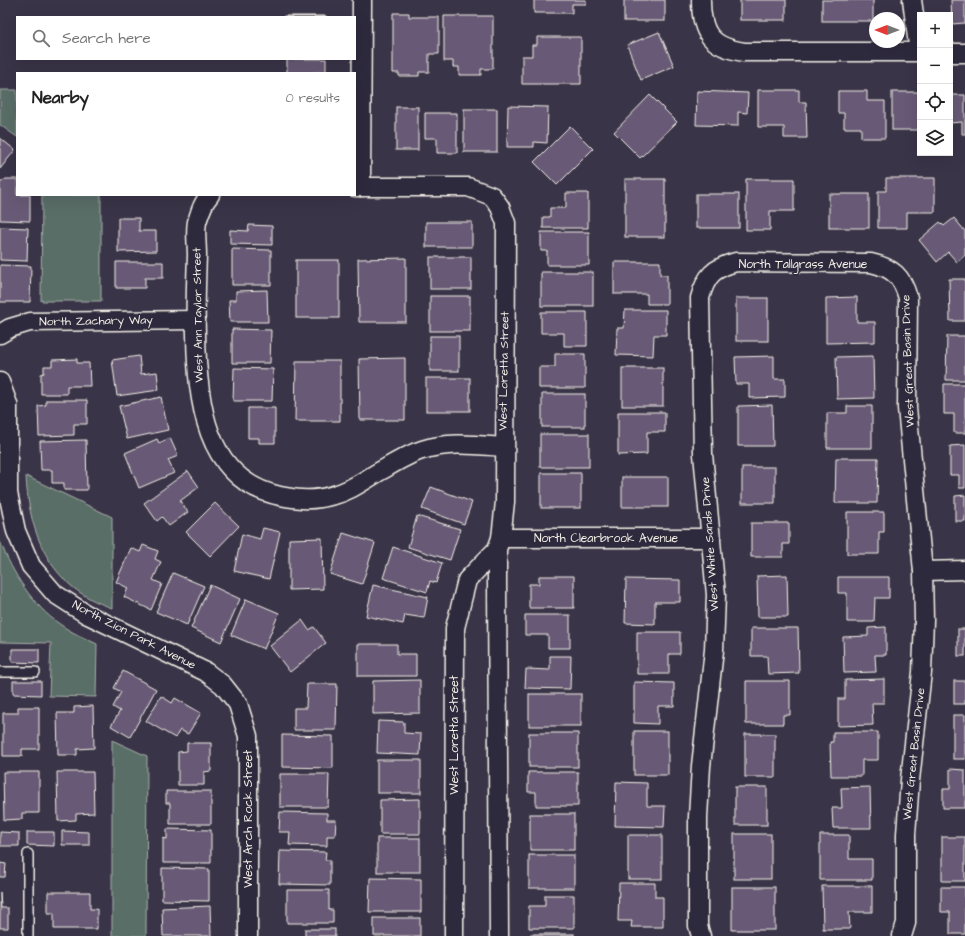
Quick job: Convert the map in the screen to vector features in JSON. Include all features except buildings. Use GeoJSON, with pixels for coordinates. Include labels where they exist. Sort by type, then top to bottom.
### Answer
{"type":"FeatureCollection","features":[{"type":"Feature","properties":{"kind":"street"},"geometry":{"type":"LineString","coordinates":[[358,187],[362,0]]}},
{"type":"Feature","properties":{"kind":"street"},"geometry":{"type":"LineString","coordinates":[[701,0],[701,12],[705,29],[715,43],[727,50],[744,52],[917,52]]}},
{"type":"Feature","properties":{"kind":"street"},"geometry":{"type":"LineString","coordinates":[[912,0],[918,48]]}},
{"type":"Feature","properties":{"kind":"street"},"geometry":{"type":"LineString","coordinates":[[953,53],[965,53]]}},
{"type":"Feature","properties":{"kind":"street","name":"West Loretta Street"},"geometry":{"type":"LineString","coordinates":[[358,187],[468,187],[492,196],[500,207],[506,223],[505,502],[499,543],[499,936]]}},
{"type":"Feature","properties":{"kind":"street","name":"West Ann Taylor Street"},"geometry":{"type":"LineString","coordinates":[[208,198],[197,223],[196,320],[199,397],[205,422],[218,452],[228,466],[265,493],[302,500],[317,500],[351,490],[382,470],[422,450],[445,445],[504,447]]}},
{"type":"Feature","properties":{"kind":"street","name":"North Tallgrass Avenue"},"geometry":{"type":"LineString","coordinates":[[711,274],[723,266],[743,262],[871,263],[884,266],[896,274]]}},
{"type":"Feature","properties":{"kind":"street","name":"West White Sands Drive"},"geometry":{"type":"LineString","coordinates":[[701,936],[698,926],[698,817],[701,766],[714,650],[716,595],[703,454],[700,298],[704,284],[711,274]]}},
{"type":"Feature","properties":{"kind":"street","name":"West Great Basin Drive"},"geometry":{"type":"LineString","coordinates":[[896,274],[904,284],[908,298],[907,408],[923,570],[924,620],[922,672],[910,780],[906,834],[906,923],[902,936]]}},
{"type":"Feature","properties":{"kind":"street","name":"North Zachary Way"},"geometry":{"type":"LineString","coordinates":[[0,334],[10,328],[30,322],[196,320]]}},
{"type":"Feature","properties":{"kind":"street","name":"North Zion Park Avenue"},"geometry":{"type":"LineString","coordinates":[[0,382],[8,404],[8,492],[16,531],[31,566],[56,594],[86,614],[206,672],[223,685],[238,704]]}},
{"type":"Feature","properties":{"kind":"street","name":"North Clearbrook Avenue"},"geometry":{"type":"LineString","coordinates":[[499,543],[711,538]]}},
{"type":"Feature","properties":{"kind":"street","name":"West Loretta Street"},"geometry":{"type":"LineString","coordinates":[[454,936],[455,628],[467,580],[499,543]]}},
{"type":"Feature","properties":{"kind":"street"},"geometry":{"type":"LineString","coordinates":[[923,570],[965,570]]}},
{"type":"Feature","properties":{"kind":"street","name":"West Arch Rock Street"},"geometry":{"type":"LineString","coordinates":[[238,704],[248,736],[248,936]]}},
{"type":"Feature","properties":{"kind":"lane"},"geometry":{"type":"LineString","coordinates":[[0,672],[35,672]]}},
{"type":"Feature","properties":{"kind":"lane"},"geometry":{"type":"LineString","coordinates":[[28,854],[28,936]]}},
{"type":"Feature","properties":{"kind":"green space"},"geometry":{"type":"Polygon","coordinates":[[[0,90],[16,90],[16,136],[0,125],[0,90]]]}},
{"type":"Feature","properties":{"kind":"green space"},"geometry":{"type":"Polygon","coordinates":[[[42,196],[101,196],[101,301],[41,301],[42,196]]]}},
{"type":"Feature","properties":{"kind":"green space"},"geometry":{"type":"Polygon","coordinates":[[[26,476],[112,517],[112,608],[73,588],[60,575],[50,561],[41,546],[30,512],[26,476]]]}},
{"type":"Feature","properties":{"kind":"green space"},"geometry":{"type":"Polygon","coordinates":[[[0,541],[17,577],[41,608],[65,628],[97,644],[96,697],[49,696],[51,643],[0,642],[0,541]]]}},
{"type":"Feature","properties":{"kind":"green space"},"geometry":{"type":"Polygon","coordinates":[[[112,740],[147,756],[146,936],[112,936],[112,740]]]}}]}
